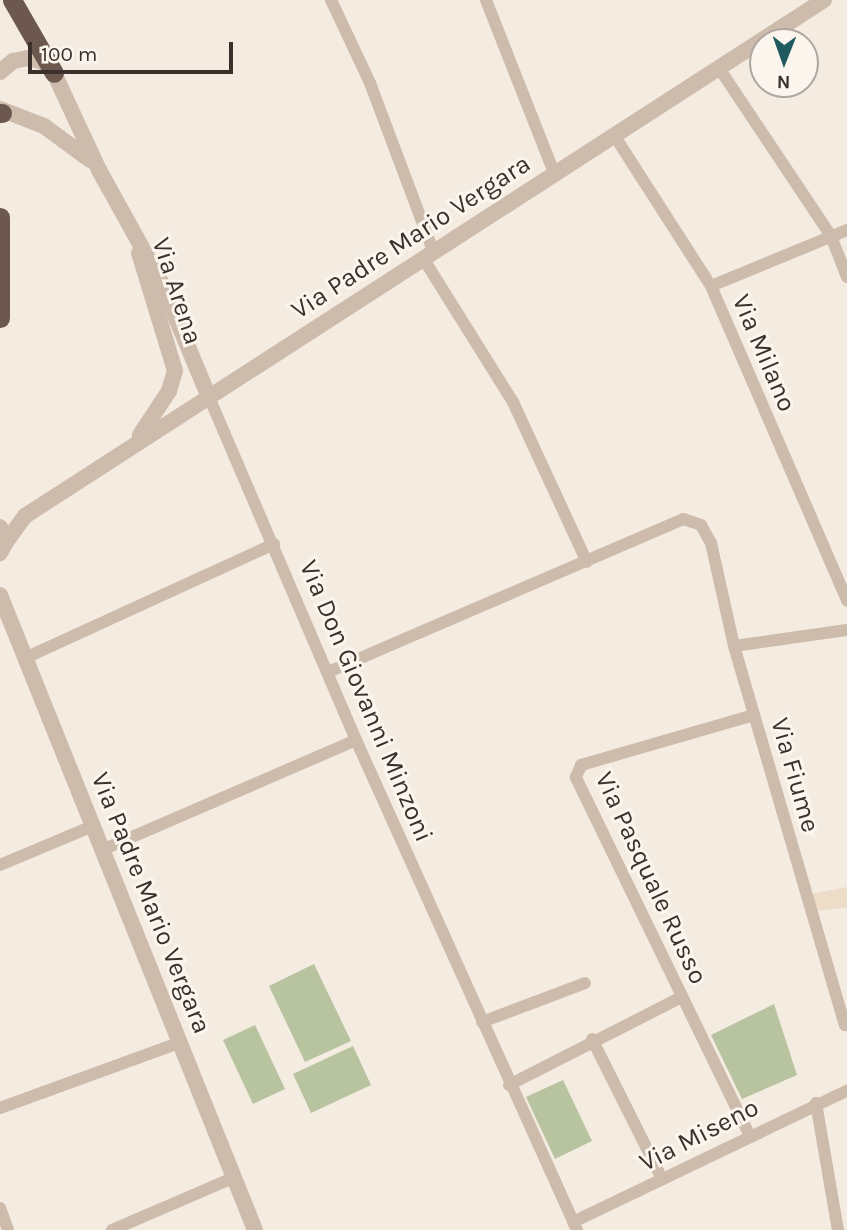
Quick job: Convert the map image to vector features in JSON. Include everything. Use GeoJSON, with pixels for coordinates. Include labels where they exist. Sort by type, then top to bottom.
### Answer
{"type":"FeatureCollection","features":[{"type":"Feature","properties":{"kind":"highway"},"geometry":{"type":"LineString","coordinates":[[12,0],[54,73]]}},
{"type":"Feature","properties":{"kind":"highway"},"geometry":{"type":"LineString","coordinates":[[0,217],[0,318]]}},
{"type":"Feature","properties":{"kind":"street"},"geometry":{"type":"LineString","coordinates":[[328,672],[587,562],[513,402],[428,255],[370,83],[331,0]]}},
{"type":"Feature","properties":{"kind":"street"},"geometry":{"type":"LineString","coordinates":[[486,0],[554,173]]}},
{"type":"Feature","properties":{"kind":"street","name":"Via Padre Mario Vergara"},"geometry":{"type":"LineString","coordinates":[[2,541],[24,516],[824,0]]}},
{"type":"Feature","properties":{"kind":"street"},"geometry":{"type":"LineString","coordinates":[[0,72],[13,61],[28,58],[43,62],[54,73],[99,170]]}},
{"type":"Feature","properties":{"kind":"street"},"geometry":{"type":"LineString","coordinates":[[719,68],[831,236],[847,277]]}},
{"type":"Feature","properties":{"kind":"street"},"geometry":{"type":"LineString","coordinates":[[1,112],[44,126],[78,146],[99,170]]}},
{"type":"Feature","properties":{"kind":"street","name":"Via Milano"},"geometry":{"type":"LineString","coordinates":[[614,135],[710,286],[847,601]]}},
{"type":"Feature","properties":{"kind":"street","name":"Via Arena"},"geometry":{"type":"LineString","coordinates":[[99,170],[160,280],[209,397]]}},
{"type":"Feature","properties":{"kind":"street","name":"Via Arena"},"geometry":{"type":"LineString","coordinates":[[131,224],[175,371],[155,416],[132,446]]}},
{"type":"Feature","properties":{"kind":"street"},"geometry":{"type":"LineString","coordinates":[[710,286],[847,230]]}},
{"type":"Feature","properties":{"kind":"street","name":"Via Don Giovanni Minzoni"},"geometry":{"type":"LineString","coordinates":[[209,397],[356,740],[509,1085],[575,1226]]}},
{"type":"Feature","properties":{"kind":"street","name":"Via Padre Mario Vergara"},"geometry":{"type":"LineString","coordinates":[[0,521],[24,516]]}},
{"type":"Feature","properties":{"kind":"street","name":"Via Fiume"},"geometry":{"type":"LineString","coordinates":[[587,562],[683,519],[701,525],[711,542],[734,646],[846,1028]]}},
{"type":"Feature","properties":{"kind":"street"},"geometry":{"type":"LineString","coordinates":[[25,657],[274,544]]}},
{"type":"Feature","properties":{"kind":"street","name":"Via Padre Mario Vergara"},"geometry":{"type":"LineString","coordinates":[[0,595],[255,1230]]}},
{"type":"Feature","properties":{"kind":"street"},"geometry":{"type":"LineString","coordinates":[[734,646],[847,630]]}},
{"type":"Feature","properties":{"kind":"street","name":"Via Pasquale Russo"},"geometry":{"type":"LineString","coordinates":[[749,1134],[578,783],[577,771],[580,765],[754,715]]}},
{"type":"Feature","properties":{"kind":"street"},"geometry":{"type":"LineString","coordinates":[[102,850],[356,740]]}},
{"type":"Feature","properties":{"kind":"street"},"geometry":{"type":"LineString","coordinates":[[0,865],[93,826]]}},
{"type":"Feature","properties":{"kind":"street"},"geometry":{"type":"LineString","coordinates":[[482,1022],[585,983]]}},
{"type":"Feature","properties":{"kind":"street"},"geometry":{"type":"LineString","coordinates":[[509,1085],[592,1039],[682,997]]}},
{"type":"Feature","properties":{"kind":"street"},"geometry":{"type":"LineString","coordinates":[[592,1039],[662,1180]]}},
{"type":"Feature","properties":{"kind":"street"},"geometry":{"type":"LineString","coordinates":[[0,1108],[181,1042]]}},
{"type":"Feature","properties":{"kind":"street","name":"Via Miseno"},"geometry":{"type":"LineString","coordinates":[[575,1226],[749,1134],[847,1091]]}},
{"type":"Feature","properties":{"kind":"street"},"geometry":{"type":"LineString","coordinates":[[816,1103],[838,1230]]}},
{"type":"Feature","properties":{"kind":"street"},"geometry":{"type":"LineString","coordinates":[[112,1230],[235,1177]]}},
{"type":"Feature","properties":{"kind":"street"},"geometry":{"type":"LineString","coordinates":[[0,1209],[8,1230]]}},
{"type":"Feature","properties":{"kind":"green space"},"geometry":{"type":"Polygon","coordinates":[[[314,964],[351,1041],[305,1062],[269,986],[314,964]]]}},
{"type":"Feature","properties":{"kind":"green space"},"geometry":{"type":"Polygon","coordinates":[[[774,1004],[797,1075],[742,1099],[711,1035],[774,1004]]]}},
{"type":"Feature","properties":{"kind":"green space"},"geometry":{"type":"Polygon","coordinates":[[[255,1025],[285,1089],[253,1104],[223,1040],[255,1025]]]}},
{"type":"Feature","properties":{"kind":"green space"},"geometry":{"type":"Polygon","coordinates":[[[353,1046],[371,1085],[311,1113],[293,1074],[353,1046]]]}},
{"type":"Feature","properties":{"kind":"green space"},"geometry":{"type":"Polygon","coordinates":[[[563,1080],[592,1141],[555,1159],[526,1097],[563,1080]]]}},
{"type":"Feature","properties":{"kind":"shaded area"},"geometry":{"type":"Polygon","coordinates":[[[847,887],[847,908],[810,911],[807,895],[847,887]]]}}]}
